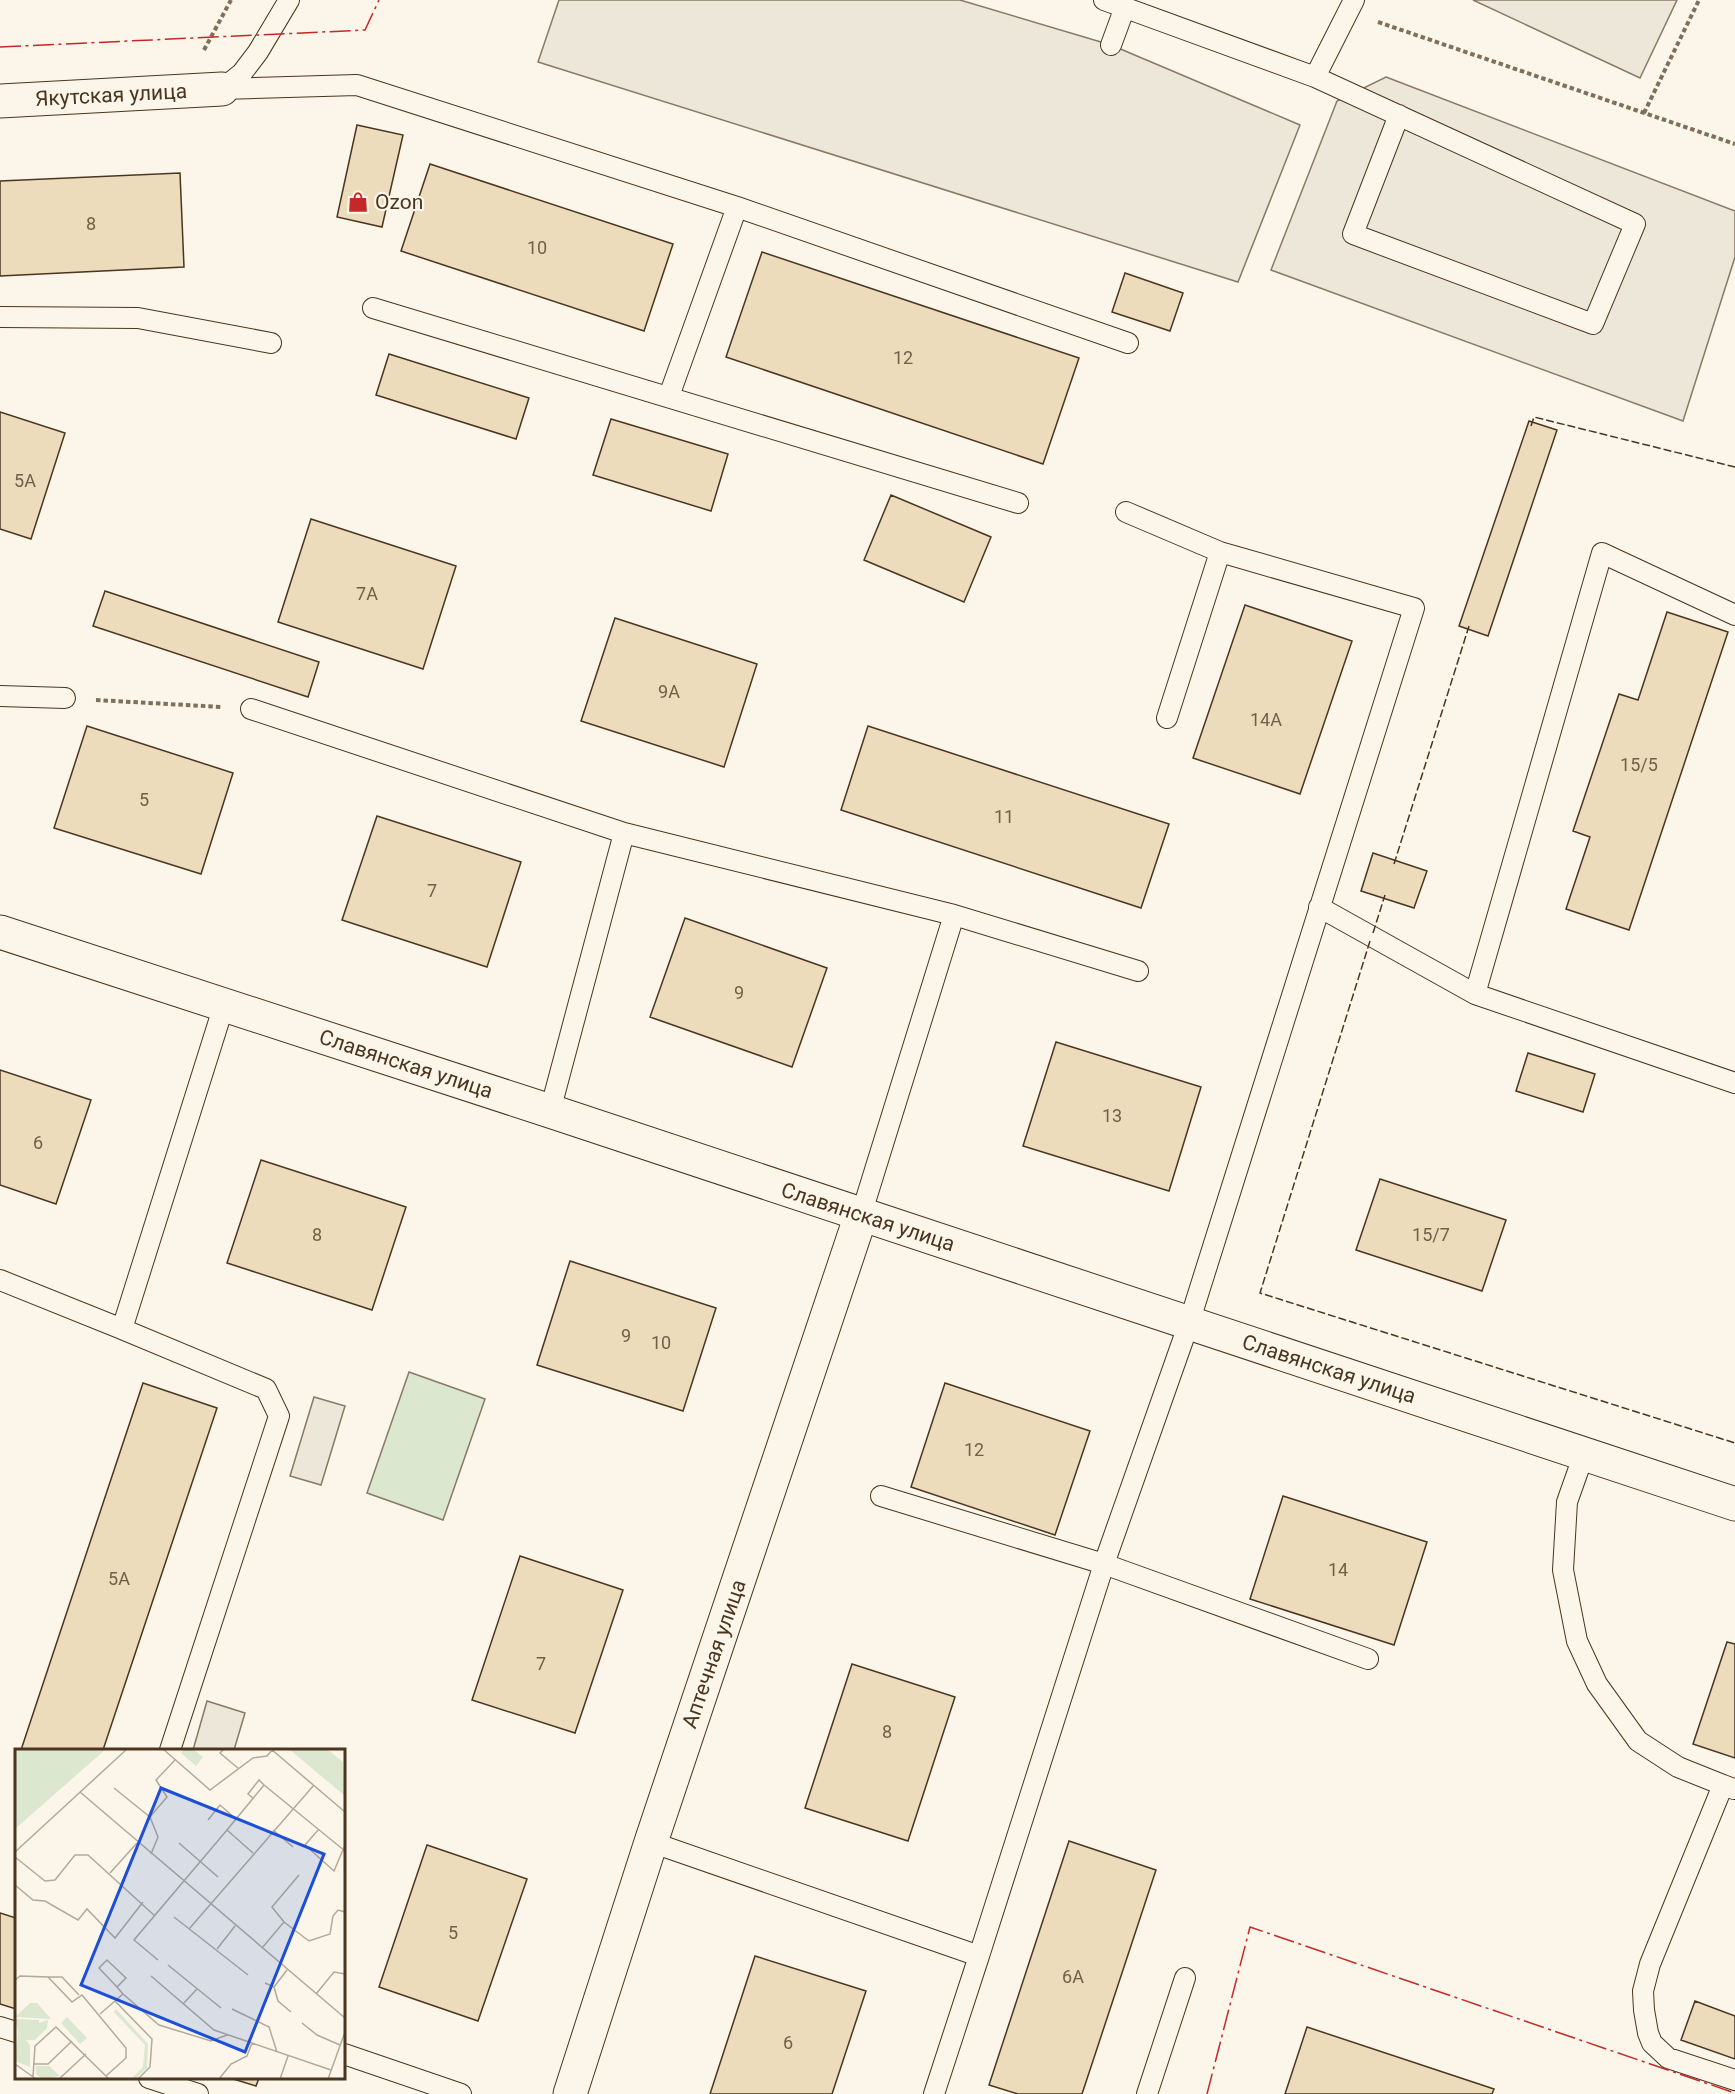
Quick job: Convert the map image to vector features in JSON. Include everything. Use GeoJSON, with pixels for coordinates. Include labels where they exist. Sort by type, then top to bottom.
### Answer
{"type":"FeatureCollection","features":[{"type":"Feature","properties":{"kind":"street","name":"Якутская улица"},"geometry":{"type":"LineString","coordinates":[[0,101],[222,89]]}},
{"type":"Feature","properties":{"kind":"street","name":"Славянская улица"},"geometry":{"type":"LineString","coordinates":[[0,932],[550,1111],[1735,1504]]}},
{"type":"Feature","properties":{"kind":"street","name":"Аптечная улица"},"geometry":{"type":"LineString","coordinates":[[570,2094],[651,1842],[861,1215]]}},
{"type":"Feature","properties":{"kind":"lane"},"geometry":{"type":"LineString","coordinates":[[222,89],[248,66],[289,0]]}},
{"type":"Feature","properties":{"kind":"lane"},"geometry":{"type":"LineString","coordinates":[[1104,0],[1315,77],[1399,115],[1635,224],[1593,324],[1353,234],[1399,115]]}},
{"type":"Feature","properties":{"kind":"lane"},"geometry":{"type":"LineString","coordinates":[[1111,45],[1125,6]]}},
{"type":"Feature","properties":{"kind":"lane"},"geometry":{"type":"LineString","coordinates":[[1315,77],[1351,6]]}},
{"type":"Feature","properties":{"kind":"lane"},"geometry":{"type":"LineString","coordinates":[[222,89],[357,85],[737,207],[1128,343]]}},
{"type":"Feature","properties":{"kind":"lane"},"geometry":{"type":"LineString","coordinates":[[669,396],[737,207]]}},
{"type":"Feature","properties":{"kind":"lane"},"geometry":{"type":"LineString","coordinates":[[373,308],[1018,503]]}},
{"type":"Feature","properties":{"kind":"lane"},"geometry":{"type":"LineString","coordinates":[[0,317],[138,318],[271,343]]}},
{"type":"Feature","properties":{"kind":"lane"},"geometry":{"type":"LineString","coordinates":[[939,2093],[979,1956],[1104,1564],[1189,1323],[1414,608],[1220,552],[1126,512]]}},
{"type":"Feature","properties":{"kind":"lane"},"geometry":{"type":"LineString","coordinates":[[1167,718],[1220,552]]}},
{"type":"Feature","properties":{"kind":"lane"},"geometry":{"type":"LineString","coordinates":[[1475,994],[1602,553],[1735,615]]}},
{"type":"Feature","properties":{"kind":"lane"},"geometry":{"type":"LineString","coordinates":[[0,696],[65,698]]}},
{"type":"Feature","properties":{"kind":"lane"},"geometry":{"type":"LineString","coordinates":[[251,709],[624,833],[954,915],[1138,971]]}},
{"type":"Feature","properties":{"kind":"lane"},"geometry":{"type":"LineString","coordinates":[[550,1111],[624,833]]}},
{"type":"Feature","properties":{"kind":"lane"},"geometry":{"type":"LineString","coordinates":[[1319,907],[1475,994],[1735,1083]]}},
{"type":"Feature","properties":{"kind":"lane"},"geometry":{"type":"LineString","coordinates":[[861,1215],[954,915]]}},
{"type":"Feature","properties":{"kind":"lane"},"geometry":{"type":"LineString","coordinates":[[122,1329],[224,1005]]}},
{"type":"Feature","properties":{"kind":"lane"},"geometry":{"type":"LineString","coordinates":[[0,1280],[266,1389],[279,1416],[170,1749]]}},
{"type":"Feature","properties":{"kind":"lane"},"geometry":{"type":"LineString","coordinates":[[1584,1454],[1567,1502],[1563,1570],[1577,1641],[1597,1684],[1638,1741],[1678,1767],[1729,1787],[1650,1964],[1643,1991],[1648,2033],[1652,2043],[1668,2058],[1735,2080]]}},
{"type":"Feature","properties":{"kind":"lane"},"geometry":{"type":"LineString","coordinates":[[881,1496],[1104,1564],[1368,1659]]}},
{"type":"Feature","properties":{"kind":"lane"},"geometry":{"type":"LineString","coordinates":[[651,1842],[979,1956]]}},
{"type":"Feature","properties":{"kind":"lane"},"geometry":{"type":"LineString","coordinates":[[1147,2094],[1185,1978]]}},
{"type":"Feature","properties":{"kind":"lane"},"geometry":{"type":"LineString","coordinates":[[0,2027],[15,2032]]}},
{"type":"Feature","properties":{"kind":"lane"},"geometry":{"type":"LineString","coordinates":[[345,2054],[461,2094]]}},
{"type":"Feature","properties":{"kind":"lane"},"geometry":{"type":"LineString","coordinates":[[152,2079],[198,2094]]}},
{"type":"Feature","properties":{"kind":"path"},"geometry":{"type":"LineString","coordinates":[[182,92],[231,0]]}},
{"type":"Feature","properties":{"kind":"path"},"geometry":{"type":"LineString","coordinates":[[1644,113],[1699,0]]}},
{"type":"Feature","properties":{"kind":"path"},"geometry":{"type":"LineString","coordinates":[[1351,6],[1735,144]]}},
{"type":"Feature","properties":{"kind":"path"},"geometry":{"type":"LineString","coordinates":[[65,698],[251,709]]}},
{"type":"Feature","properties":{"kind":"green space"},"geometry":{"type":"Polygon","coordinates":[[[409,1372],[485,1399],[443,1520],[367,1493],[409,1372]]]}},
{"type":"Feature","properties":{"kind":"shaded area"},"geometry":{"type":"Polygon","coordinates":[[[559,0],[960,0],[1111,45],[1300,125],[1238,282],[538,62],[559,0]]]}},
{"type":"Feature","properties":{"kind":"shaded area"},"geometry":{"type":"Polygon","coordinates":[[[1473,0],[1677,0],[1640,78],[1473,0]]]}},
{"type":"Feature","properties":{"kind":"shaded area"},"geometry":{"type":"Polygon","coordinates":[[[1386,77],[1735,211],[1735,257],[1683,421],[1271,270],[1337,101],[1386,77]]]}},
{"type":"Feature","properties":{"kind":"shaded area"},"geometry":{"type":"Polygon","coordinates":[[[314,1397],[345,1406],[321,1485],[290,1476],[314,1397]]]}},
{"type":"Feature","properties":{"kind":"shaded area"},"geometry":{"type":"Polygon","coordinates":[[[207,1701],[245,1713],[234,1749],[193,1749],[207,1701]]]}},
{"type":"Feature","properties":{"kind":"building"},"geometry":{"type":"Polygon","coordinates":[[[357,125],[403,135],[382,227],[337,217],[357,125]]]}},
{"type":"Feature","properties":{"kind":"building"},"geometry":{"type":"Polygon","coordinates":[[[430,164],[673,244],[644,331],[401,251],[430,164]]]}},
{"type":"Feature","properties":{"kind":"building"},"geometry":{"type":"Polygon","coordinates":[[[180,173],[184,267],[0,276],[0,181],[180,173]]]}},
{"type":"Feature","properties":{"kind":"building"},"geometry":{"type":"Polygon","coordinates":[[[762,252],[1079,358],[1043,464],[726,357],[762,252]]]}},
{"type":"Feature","properties":{"kind":"building"},"geometry":{"type":"Polygon","coordinates":[[[1125,273],[1183,293],[1170,331],[1112,312],[1125,273]]]}},
{"type":"Feature","properties":{"kind":"building"},"geometry":{"type":"Polygon","coordinates":[[[389,354],[529,398],[516,439],[376,395],[389,354]]]}},
{"type":"Feature","properties":{"kind":"building"},"geometry":{"type":"Polygon","coordinates":[[[0,412],[65,433],[31,539],[0,529],[0,412]]]}},
{"type":"Feature","properties":{"kind":"building"},"geometry":{"type":"Polygon","coordinates":[[[611,419],[728,454],[711,511],[593,475],[611,419]]]}},
{"type":"Feature","properties":{"kind":"building"},"geometry":{"type":"Polygon","coordinates":[[[1529,421],[1557,430],[1488,636],[1459,626],[1529,421]]]}},
{"type":"Feature","properties":{"kind":"building"},"geometry":{"type":"Polygon","coordinates":[[[891,495],[991,537],[964,602],[864,560],[891,495]]]}},
{"type":"Feature","properties":{"kind":"building"},"geometry":{"type":"Polygon","coordinates":[[[311,519],[456,566],[423,669],[278,622],[311,519]]]}},
{"type":"Feature","properties":{"kind":"building"},"geometry":{"type":"Polygon","coordinates":[[[105,591],[319,662],[308,697],[93,626],[105,591]]]}},
{"type":"Feature","properties":{"kind":"building"},"geometry":{"type":"Polygon","coordinates":[[[1245,605],[1352,641],[1300,794],[1193,758],[1245,605]]]}},
{"type":"Feature","properties":{"kind":"building"},"geometry":{"type":"Polygon","coordinates":[[[1667,612],[1728,632],[1629,930],[1566,909],[1590,837],[1573,831],[1619,694],[1638,700],[1667,612]]]}},
{"type":"Feature","properties":{"kind":"building"},"geometry":{"type":"Polygon","coordinates":[[[615,618],[757,664],[724,767],[581,721],[615,618]]]}},
{"type":"Feature","properties":{"kind":"building"},"geometry":{"type":"Polygon","coordinates":[[[87,726],[233,773],[201,874],[54,828],[87,726]]]}},
{"type":"Feature","properties":{"kind":"building"},"geometry":{"type":"Polygon","coordinates":[[[868,726],[1169,824],[1141,908],[841,810],[868,726]]]}},
{"type":"Feature","properties":{"kind":"building"},"geometry":{"type":"Polygon","coordinates":[[[377,816],[521,862],[487,967],[342,920],[377,816]]]}},
{"type":"Feature","properties":{"kind":"building"},"geometry":{"type":"Polygon","coordinates":[[[1373,853],[1427,871],[1414,908],[1361,891],[1373,853]]]}},
{"type":"Feature","properties":{"kind":"building"},"geometry":{"type":"Polygon","coordinates":[[[685,918],[827,968],[792,1067],[650,1017],[685,918]]]}},
{"type":"Feature","properties":{"kind":"building"},"geometry":{"type":"Polygon","coordinates":[[[1056,1042],[1201,1087],[1169,1191],[1023,1146],[1056,1042]]]}},
{"type":"Feature","properties":{"kind":"building"},"geometry":{"type":"Polygon","coordinates":[[[1528,1053],[1595,1074],[1583,1112],[1516,1091],[1528,1053]]]}},
{"type":"Feature","properties":{"kind":"building"},"geometry":{"type":"Polygon","coordinates":[[[0,1070],[91,1100],[56,1204],[0,1185],[0,1070]]]}},
{"type":"Feature","properties":{"kind":"building"},"geometry":{"type":"Polygon","coordinates":[[[261,1160],[406,1207],[372,1310],[227,1263],[261,1160]]]}},
{"type":"Feature","properties":{"kind":"building"},"geometry":{"type":"Polygon","coordinates":[[[1380,1179],[1506,1220],[1482,1291],[1356,1250],[1380,1179]]]}},
{"type":"Feature","properties":{"kind":"building"},"geometry":{"type":"Polygon","coordinates":[[[570,1261],[716,1308],[683,1411],[537,1365],[570,1261]]]}},
{"type":"Feature","properties":{"kind":"building"},"geometry":{"type":"Polygon","coordinates":[[[143,1383],[217,1408],[103,1749],[21,1749],[143,1383]]]}},
{"type":"Feature","properties":{"kind":"building"},"geometry":{"type":"Polygon","coordinates":[[[945,1383],[1090,1431],[1055,1535],[911,1487],[945,1383]]]}},
{"type":"Feature","properties":{"kind":"building"},"geometry":{"type":"Polygon","coordinates":[[[1283,1496],[1427,1542],[1394,1645],[1250,1599],[1283,1496]]]}},
{"type":"Feature","properties":{"kind":"building"},"geometry":{"type":"Polygon","coordinates":[[[520,1556],[623,1590],[575,1733],[472,1700],[520,1556]]]}},
{"type":"Feature","properties":{"kind":"building"},"geometry":{"type":"Polygon","coordinates":[[[1727,1642],[1735,1644],[1735,1758],[1693,1744],[1727,1642]]]}},
{"type":"Feature","properties":{"kind":"building"},"geometry":{"type":"Polygon","coordinates":[[[852,1664],[955,1697],[908,1841],[805,1808],[852,1664]]]}},
{"type":"Feature","properties":{"kind":"building"},"geometry":{"type":"Polygon","coordinates":[[[1069,1841],[1156,1870],[1082,2094],[1018,2094],[989,2085],[1069,1841]]]}},
{"type":"Feature","properties":{"kind":"building"},"geometry":{"type":"Polygon","coordinates":[[[427,1845],[527,1879],[478,2021],[379,1987],[427,1845]]]}},
{"type":"Feature","properties":{"kind":"building"},"geometry":{"type":"Polygon","coordinates":[[[0,1913],[15,1918],[15,2009],[0,2004],[0,1913]]]}},
{"type":"Feature","properties":{"kind":"building"},"geometry":{"type":"Polygon","coordinates":[[[755,1956],[866,1991],[832,2094],[710,2094],[755,1956]]]}},
{"type":"Feature","properties":{"kind":"building"},"geometry":{"type":"Polygon","coordinates":[[[1695,2001],[1735,2016],[1735,2059],[1681,2040],[1695,2001]]]}},
{"type":"Feature","properties":{"kind":"building"},"geometry":{"type":"Polygon","coordinates":[[[1307,2027],[1494,2089],[1492,2094],[1285,2094],[1307,2027]]]}},
{"type":"Feature","properties":{"kind":"building"},"geometry":{"type":"Polygon","coordinates":[[[233,2079],[259,2079],[256,2086],[233,2079]]]}},
{"type":"Feature","properties":{"kind":"fence"},"geometry":{"type":"LineString","coordinates":[[1531,426],[1534,417],[1735,467]]}},
{"type":"Feature","properties":{"kind":"fence"},"geometry":{"type":"LineString","coordinates":[[1394,864],[1469,626]]}},
{"type":"Feature","properties":{"kind":"fence"},"geometry":{"type":"LineString","coordinates":[[1373,933],[1385,895]]}},
{"type":"Feature","properties":{"kind":"fence"},"geometry":{"type":"LineString","coordinates":[[1370,941],[1260,1293],[1735,1443]]}},
{"type":"Feature","properties":{"kind":"power"},"geometry":{"type":"LineString","coordinates":[[0,47],[365,30],[379,0]]}},
{"type":"Feature","properties":{"kind":"power"},"geometry":{"type":"LineString","coordinates":[[1207,2094],[1250,1927],[1735,2093]]}},
{"type":"Feature","properties":{"kind":"place","name":"Ozon"},"geometry":{"type":"Point","coordinates":[358,202]}}]}
